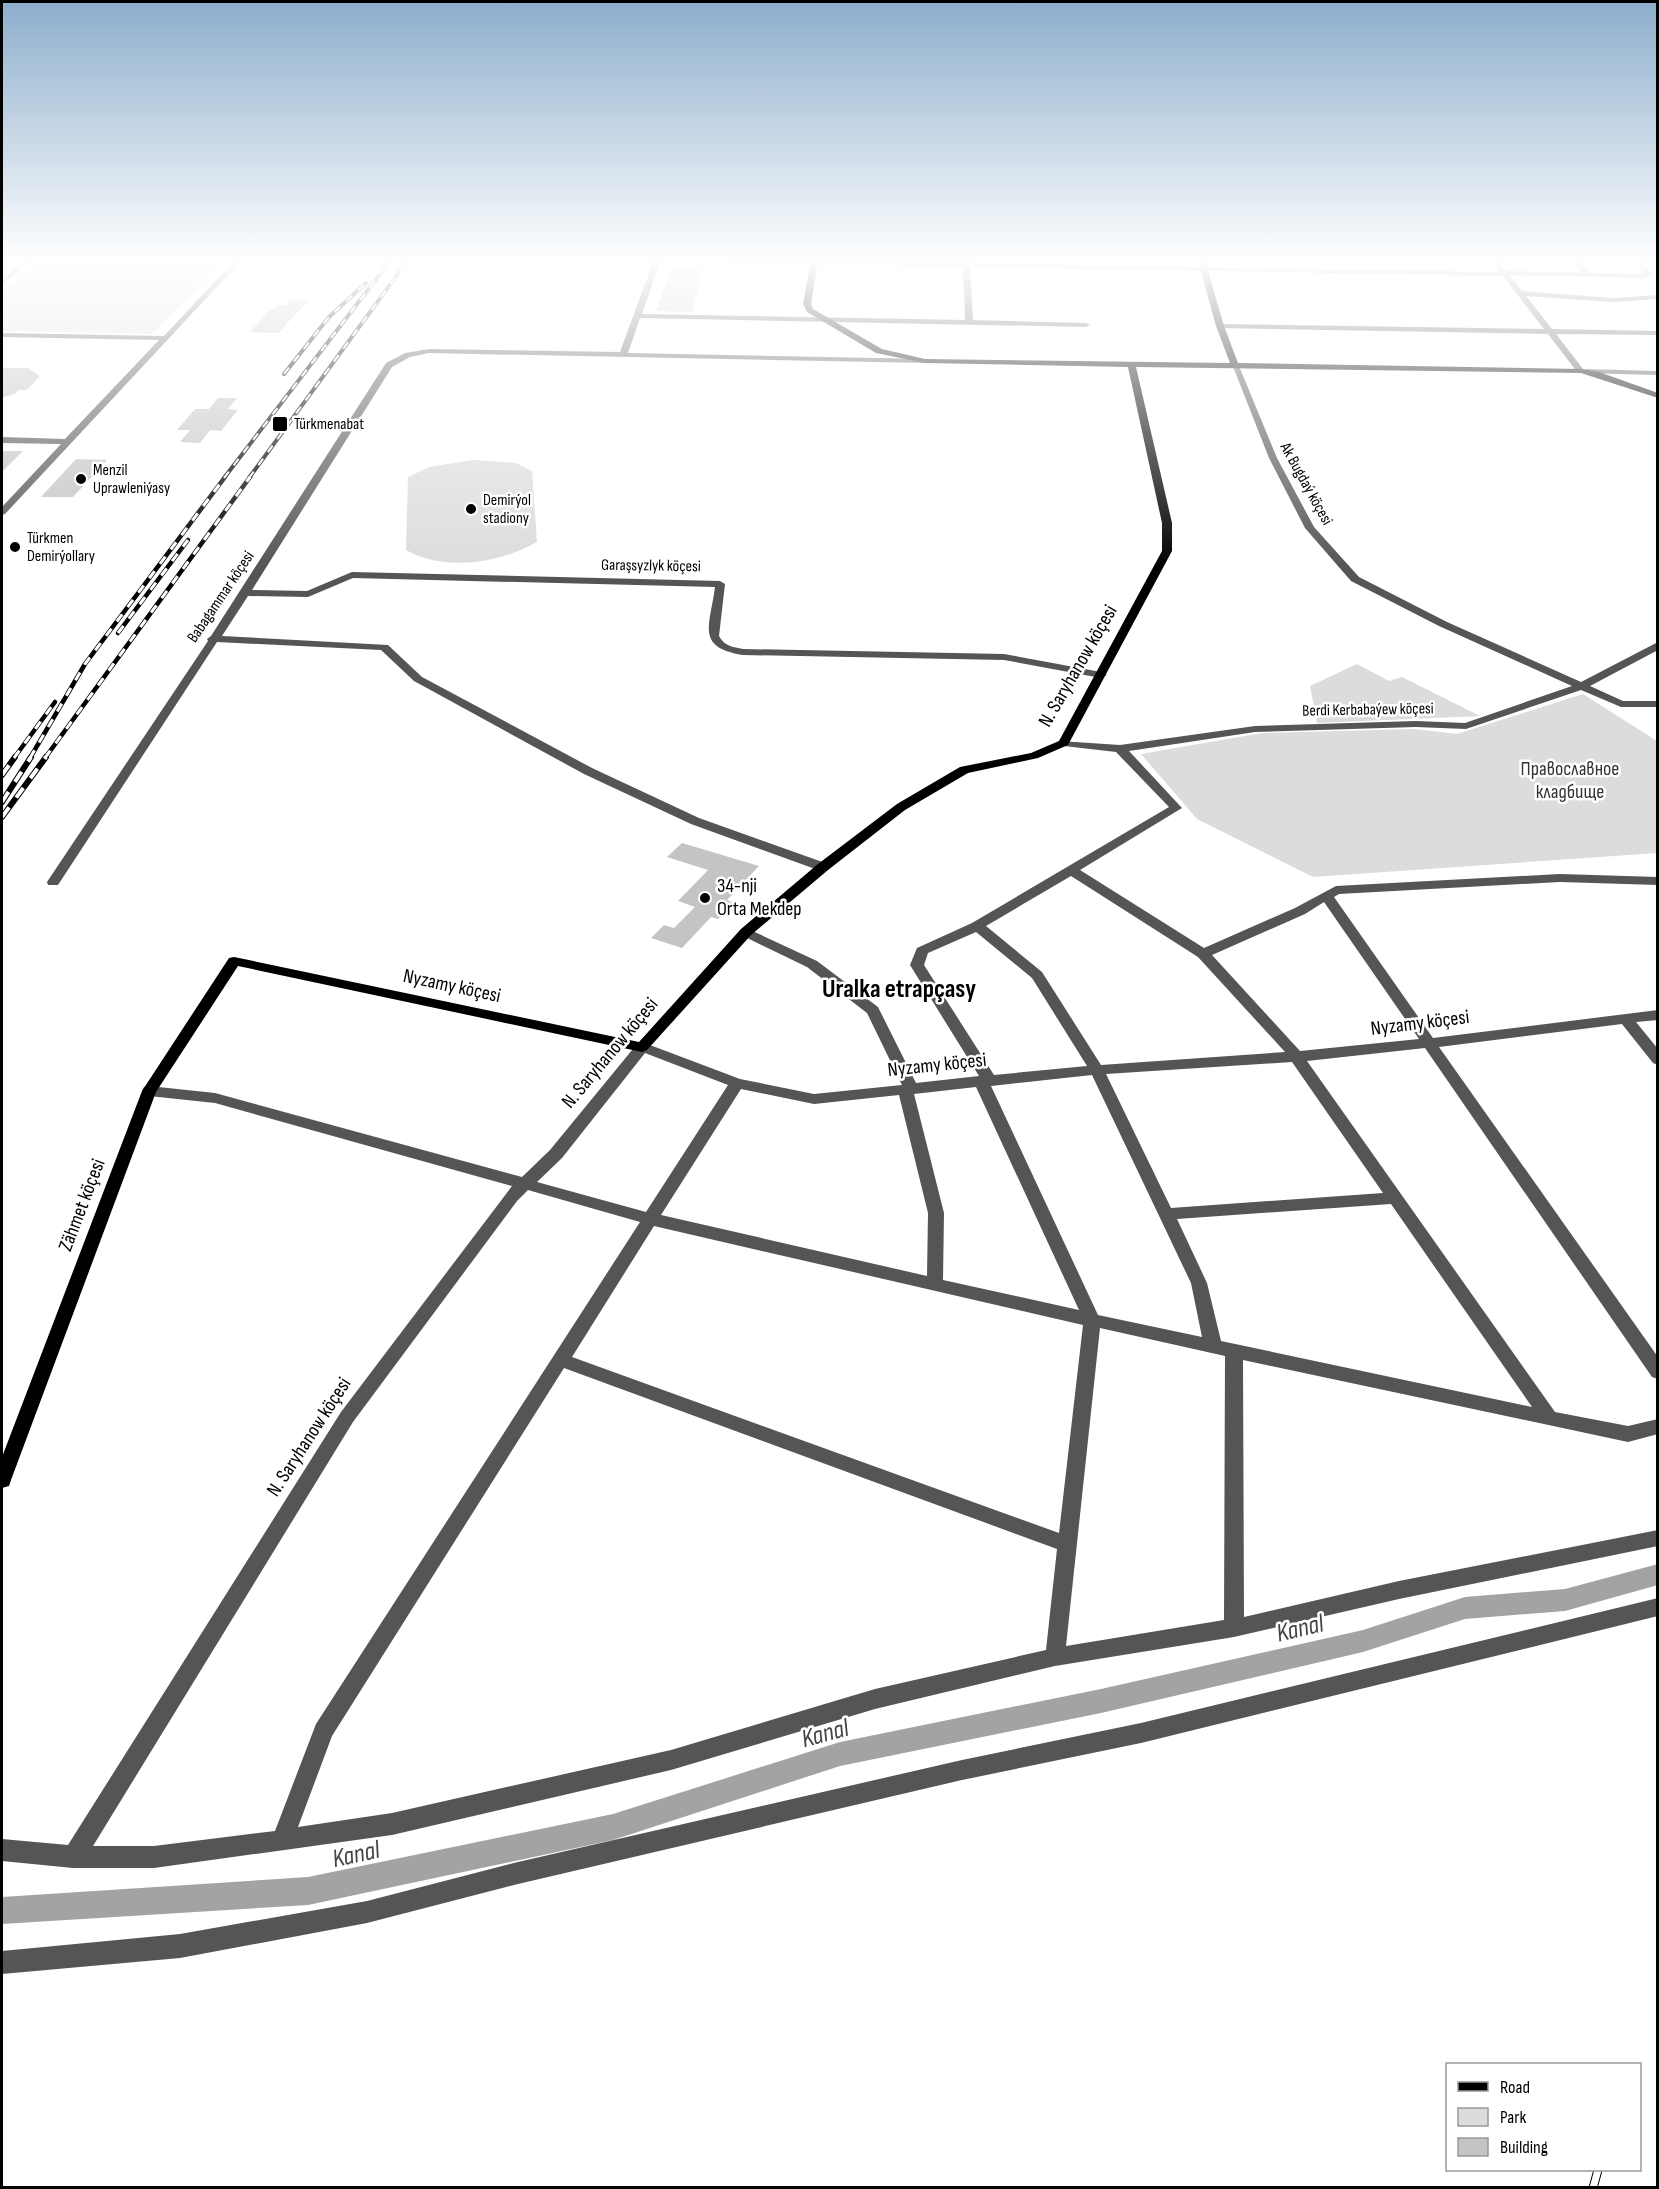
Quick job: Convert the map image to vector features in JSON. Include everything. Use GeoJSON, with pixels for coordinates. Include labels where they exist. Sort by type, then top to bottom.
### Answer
{"type":"FeatureCollection","features":[{"type":"Feature","properties":{"kind":"main road"},"geometry":{"type":"LineString","coordinates":[[1004,362],[1581,371],[1658,396]]}},
{"type":"Feature","properties":{"kind":"main road","name":"Ak Bugdaý köçesi"},"geometry":{"type":"LineString","coordinates":[[1234,362],[1235,366]]}},
{"type":"Feature","properties":{"kind":"main road","name":"N. Saryhanow köçesi"},"geometry":{"type":"LineString","coordinates":[[642,1047],[746,932],[823,867],[901,807],[964,770],[1034,756],[1064,743],[1167,551],[1167,523],[1131,364]]}},
{"type":"Feature","properties":{"kind":"main road","name":"Nyzamy köçesi"},"geometry":{"type":"LineString","coordinates":[[234,961],[642,1047]]}},
{"type":"Feature","properties":{"kind":"main road","name":"Zähmet köçesi"},"geometry":{"type":"LineString","coordinates":[[2,1480],[149,1091],[234,961]]}},
{"type":"Feature","properties":{"kind":"street"},"geometry":{"type":"LineString","coordinates":[[2,512],[144,362]]}},
{"type":"Feature","properties":{"kind":"street","name":"Babagammar köçesi"},"geometry":{"type":"LineString","coordinates":[[53,882],[212,639],[245,593],[389,365],[394,362]]}},
{"type":"Feature","properties":{"kind":"street"},"geometry":{"type":"LineString","coordinates":[[1574,362],[1581,371],[1658,373]]}},
{"type":"Feature","properties":{"kind":"street","name":"Ak Bugdaý köçesi"},"geometry":{"type":"LineString","coordinates":[[1235,366],[1273,458],[1310,528],[1355,579],[1443,624],[1621,704],[1658,704]]}},
{"type":"Feature","properties":{"kind":"street"},"geometry":{"type":"LineString","coordinates":[[2,440],[67,441]]}},
{"type":"Feature","properties":{"kind":"street","name":"Garaşsyzlyk köçesi"},"geometry":{"type":"LineString","coordinates":[[245,593],[308,594],[352,575],[720,584],[714,636],[717,643],[726,649],[743,652],[968,654],[1004,657],[1101,675]]}},
{"type":"Feature","properties":{"kind":"street"},"geometry":{"type":"LineString","coordinates":[[212,639],[384,647],[418,679],[588,771],[695,821],[823,867]]}},
{"type":"Feature","properties":{"kind":"street","name":"Berdi Kerbabaýew köçesi"},"geometry":{"type":"LineString","coordinates":[[1064,743],[1119,749],[1255,729],[1416,724],[1466,726],[1580,687],[1658,645]]}},
{"type":"Feature","properties":{"kind":"street"},"geometry":{"type":"LineString","coordinates":[[1055,1657],[1092,1320],[985,1081],[917,965],[922,951],[977,926],[1176,808],[1119,749]]}},
{"type":"Feature","properties":{"kind":"street"},"geometry":{"type":"LineString","coordinates":[[1072,871],[1203,954],[1241,993],[1296,1056],[1550,1419]]}},
{"type":"Feature","properties":{"kind":"street"},"geometry":{"type":"LineString","coordinates":[[1203,954],[1299,911],[1336,890],[1560,878],[1658,881]]}},
{"type":"Feature","properties":{"kind":"street"},"geometry":{"type":"LineString","coordinates":[[1326,896],[1658,1372]]}},
{"type":"Feature","properties":{"kind":"street"},"geometry":{"type":"LineString","coordinates":[[977,926],[1037,975],[1097,1070],[1199,1283],[1213,1347]]}},
{"type":"Feature","properties":{"kind":"street"},"geometry":{"type":"LineString","coordinates":[[746,932],[812,964],[873,1010],[908,1089],[936,1212],[935,1284]]}},
{"type":"Feature","properties":{"kind":"street","name":"Nyzamy köçesi"},"geometry":{"type":"LineString","coordinates":[[642,1047],[737,1083],[813,1099],[1097,1070],[1296,1056],[1429,1043],[1658,1015]]}},
{"type":"Feature","properties":{"kind":"street"},"geometry":{"type":"LineString","coordinates":[[1626,1019],[1658,1060]]}},
{"type":"Feature","properties":{"kind":"street","name":"N. Saryhanow köçesi"},"geometry":{"type":"LineString","coordinates":[[73,1857],[347,1417],[511,1197],[556,1154],[642,1047]]}},
{"type":"Feature","properties":{"kind":"street"},"geometry":{"type":"LineString","coordinates":[[282,1841],[324,1731],[737,1083]]}},
{"type":"Feature","properties":{"kind":"street"},"geometry":{"type":"LineString","coordinates":[[149,1091],[215,1098],[651,1219],[1213,1347],[1628,1434],[1658,1426]]}},
{"type":"Feature","properties":{"kind":"street"},"geometry":{"type":"LineString","coordinates":[[1166,1214],[1395,1198]]}},
{"type":"Feature","properties":{"kind":"street"},"geometry":{"type":"LineString","coordinates":[[1234,1351],[1234,1628]]}},
{"type":"Feature","properties":{"kind":"street"},"geometry":{"type":"LineString","coordinates":[[561,1360],[1067,1544]]}},
{"type":"Feature","properties":{"kind":"street"},"geometry":{"type":"LineString","coordinates":[[2,1850],[73,1857],[154,1857],[392,1824],[671,1760],[875,1700],[1055,1657],[1234,1628],[1399,1590],[1658,1538]]}},
{"type":"Feature","properties":{"kind":"street"},"geometry":{"type":"LineString","coordinates":[[2,1963],[180,1946],[367,1912],[518,1873],[962,1770],[1141,1733],[1658,1607]]}},
{"type":"Feature","properties":{"kind":"green space","name":"Demirýol stadiony"},"geometry":{"type":"Polygon","coordinates":[[[473,460],[516,463],[532,471],[537,542],[506,555],[472,562],[437,561],[406,550],[408,477],[429,467],[473,460]]]}},
{"type":"Feature","properties":{"kind":"green space"},"geometry":{"type":"Polygon","coordinates":[[[1357,664],[1389,681],[1402,677],[1480,716],[1317,723],[1310,686],[1357,664]]]}},
{"type":"Feature","properties":{"kind":"green space","name":"Православное кладбище"},"geometry":{"type":"Polygon","coordinates":[[[1583,694],[1657,741],[1657,853],[1313,877],[1197,819],[1141,754],[1262,733],[1415,729],[1457,734],[1583,694]]]}},
{"type":"Feature","properties":{"kind":"building"},"geometry":{"type":"Polygon","coordinates":[[[2,368],[28,368],[40,376],[27,390],[19,390],[2,398],[2,368]]]}},
{"type":"Feature","properties":{"kind":"building"},"geometry":{"type":"Polygon","coordinates":[[[218,398],[237,398],[228,409],[238,410],[221,431],[210,430],[200,443],[180,442],[190,430],[177,430],[195,409],[209,409],[218,398]]]}},
{"type":"Feature","properties":{"kind":"building"},"geometry":{"type":"Polygon","coordinates":[[[2,451],[23,451],[2,472],[2,451]]]}},
{"type":"Feature","properties":{"kind":"building","name":"Menzil Uprawleniýasy"},"geometry":{"type":"Polygon","coordinates":[[[76,459],[107,460],[73,497],[41,497],[76,459]]]}},
{"type":"Feature","properties":{"kind":"building","name":"34-nji Orta Mekdep"},"geometry":{"type":"Polygon","coordinates":[[[682,843],[759,866],[727,900],[734,903],[718,919],[711,917],[682,948],[651,938],[664,925],[674,928],[695,907],[678,901],[708,870],[667,857],[682,843]]]}},
{"type":"Feature","properties":{"kind":"waterway","name":"Kanal"},"geometry":{"type":"LineString","coordinates":[[2,1911],[308,1891],[613,1827],[840,1754],[1101,1701],[1363,1641],[1465,1608],[1565,1600],[1658,1574]]}},
{"type":"Feature","properties":{"kind":"railway"},"geometry":{"type":"LineString","coordinates":[[284,374],[293,362]]}},
{"type":"Feature","properties":{"kind":"railway"},"geometry":{"type":"LineString","coordinates":[[224,478],[313,362]]}},
{"type":"Feature","properties":{"kind":"railway"},"geometry":{"type":"LineString","coordinates":[[249,478],[333,362]]}},
{"type":"Feature","properties":{"kind":"railway"},"geometry":{"type":"LineString","coordinates":[[30,758],[85,664],[225,477]]}},
{"type":"Feature","properties":{"kind":"railway"},"geometry":{"type":"LineString","coordinates":[[45,758],[250,477]]}},
{"type":"Feature","properties":{"kind":"railway"},"geometry":{"type":"LineString","coordinates":[[118,633],[188,540]]}},
{"type":"Feature","properties":{"kind":"railway"},"geometry":{"type":"LineString","coordinates":[[14,758],[55,702]]}},
{"type":"Feature","properties":{"kind":"railway"},"geometry":{"type":"LineString","coordinates":[[2,775],[15,757]]}},
{"type":"Feature","properties":{"kind":"railway"},"geometry":{"type":"LineString","coordinates":[[2,802],[31,757]]}},
{"type":"Feature","properties":{"kind":"railway"},"geometry":{"type":"LineString","coordinates":[[2,817],[46,757]]}},
{"type":"Feature","properties":{"kind":"railway"},"geometry":{"type":"LineString","coordinates":[[1593,2188],[1598,2171]]}},
{"type":"Feature","properties":{"kind":"place","name":"Türkmenabat"},"geometry":{"type":"Point","coordinates":[280,424]}},
{"type":"Feature","properties":{"kind":"place","name":"Menzil Uprawleniýasy"},"geometry":{"type":"Point","coordinates":[81,479]}},
{"type":"Feature","properties":{"kind":"place","name":"Demirýol stadiony"},"geometry":{"type":"Point","coordinates":[471,509]}},
{"type":"Feature","properties":{"kind":"place","name":"Türkmen Demirýollary"},"geometry":{"type":"Point","coordinates":[15,547]}},
{"type":"Feature","properties":{"kind":"place","name":"34-nji Orta Mekdep"},"geometry":{"type":"Point","coordinates":[705,898]}},
{"type":"Feature","properties":{"kind":"district","name":"Uralka etrapçasy"},"geometry":{"type":"Point","coordinates":[899,989]}}]}
